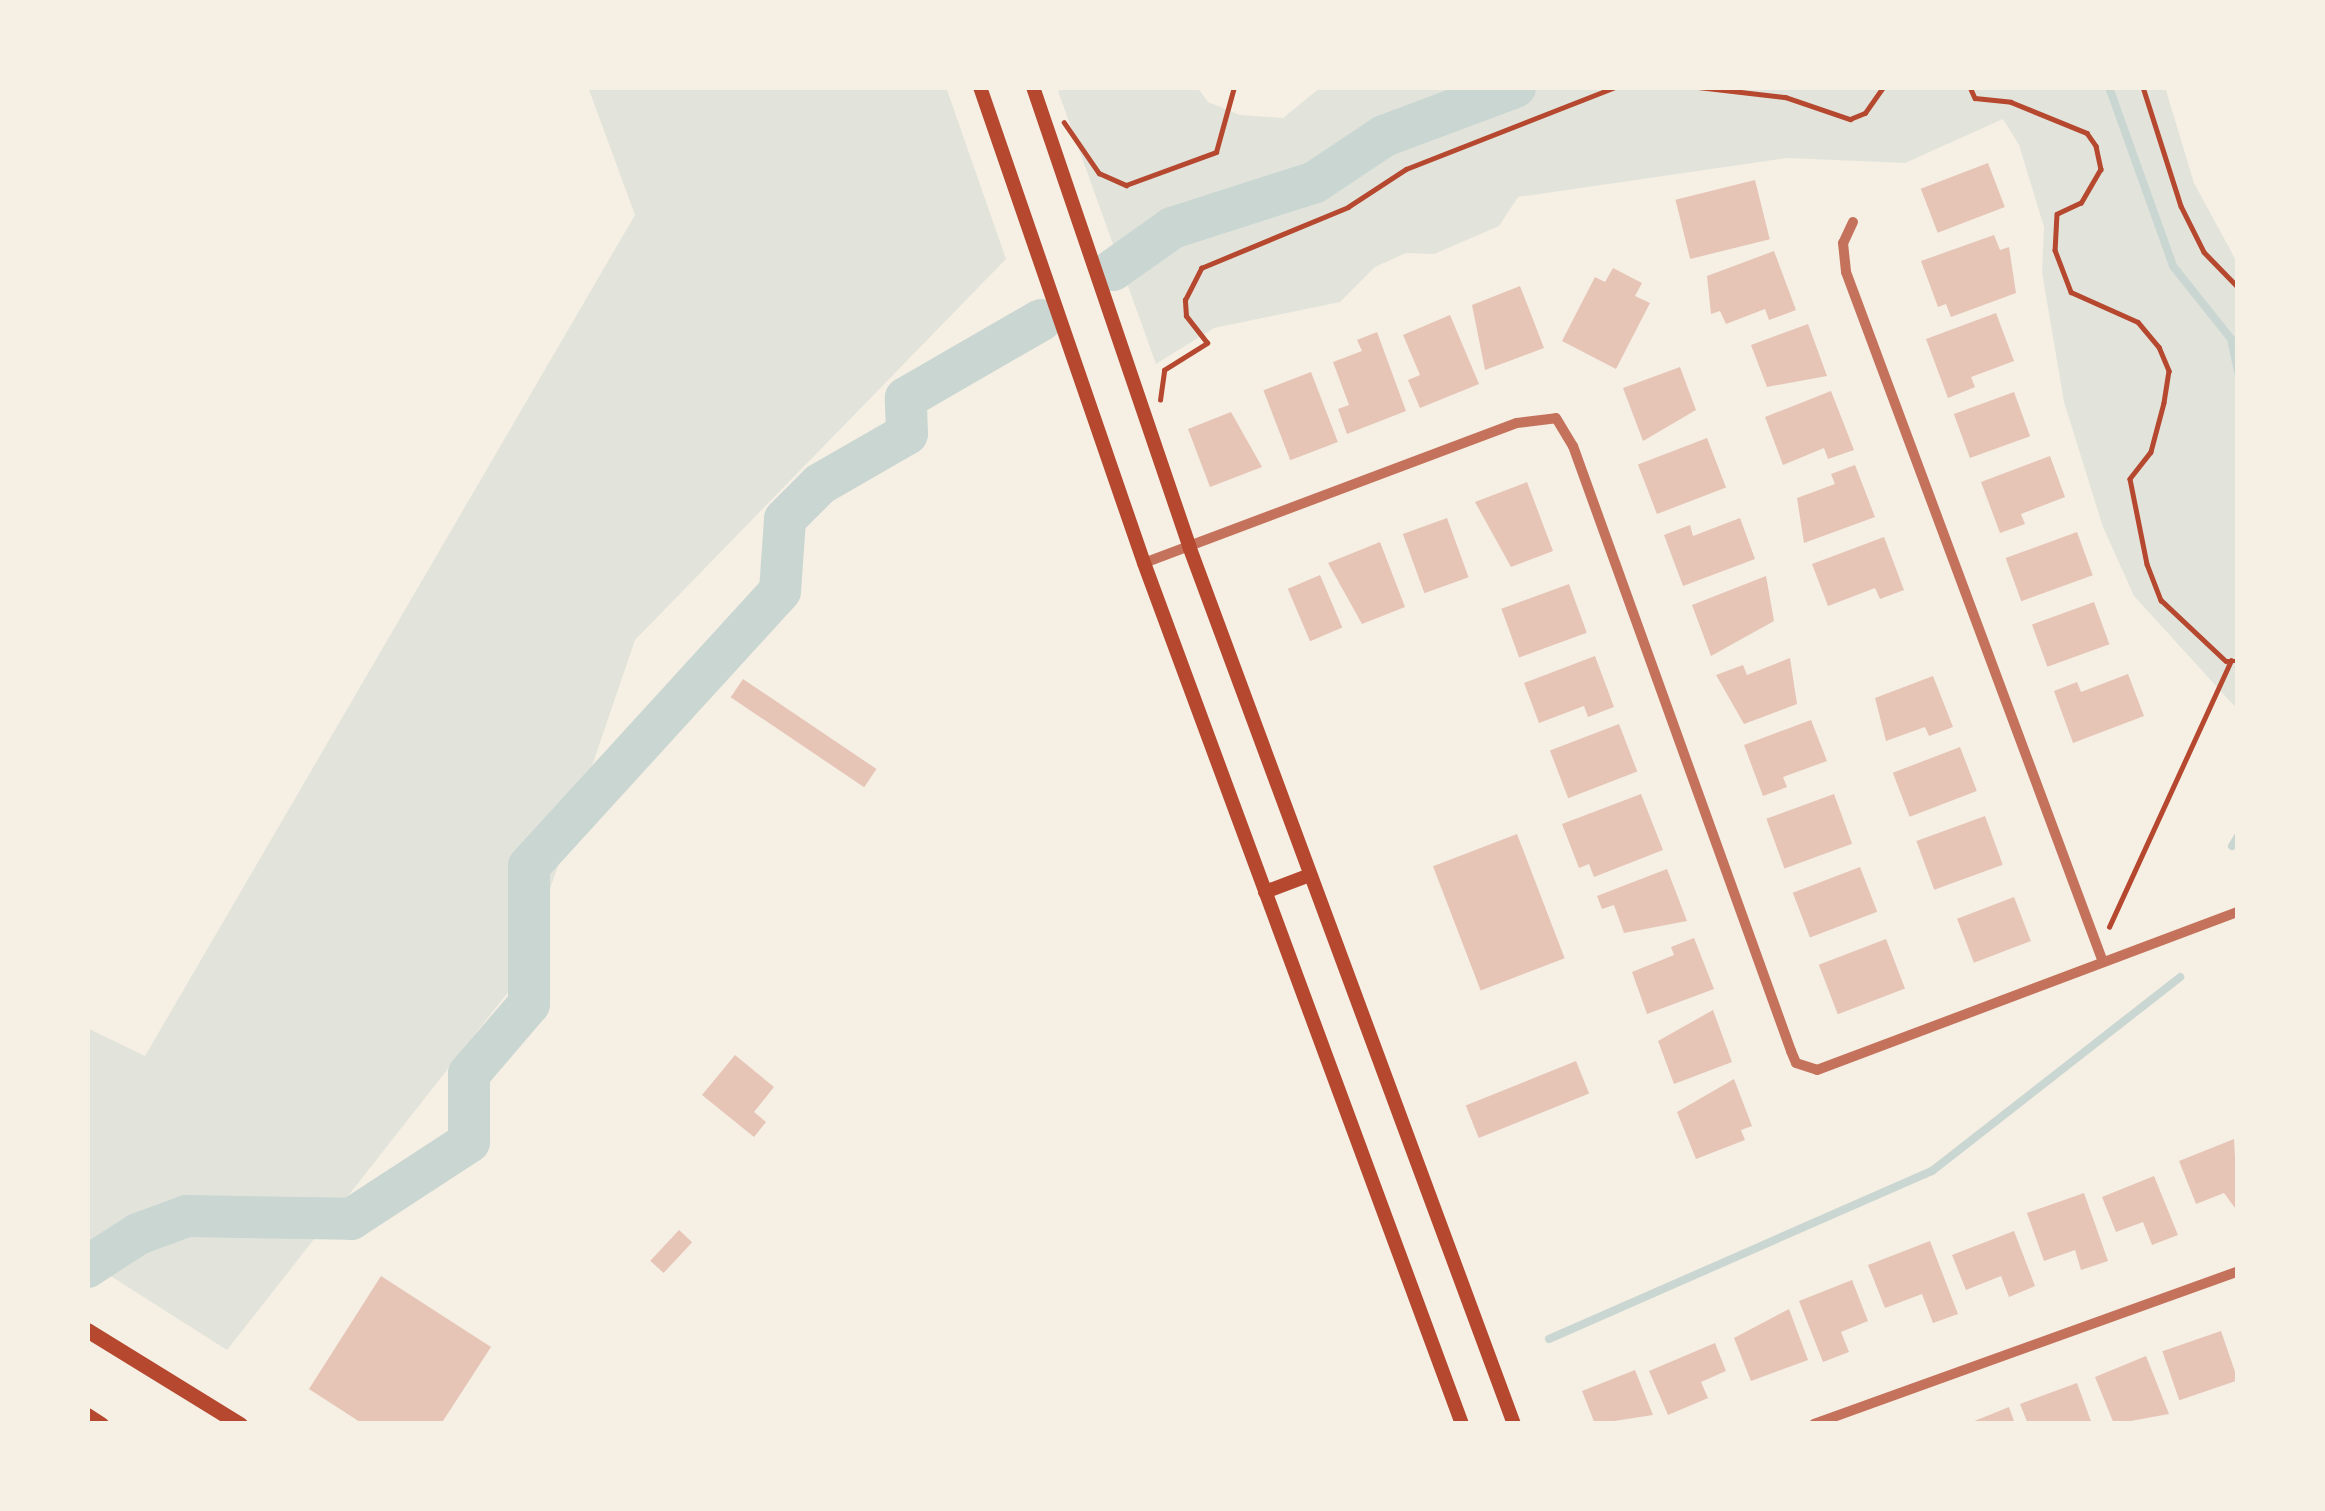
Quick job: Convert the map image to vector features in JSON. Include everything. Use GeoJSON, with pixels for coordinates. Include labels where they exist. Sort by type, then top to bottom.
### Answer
{"type":"FeatureCollection","features":[{"type":"Feature","properties":{"kind":"main road"},"geometry":{"type":"LineString","coordinates":[[980,87],[1144,563],[1462,1424]]}},
{"type":"Feature","properties":{"kind":"main road"},"geometry":{"type":"LineString","coordinates":[[1033,87],[1189,546],[1514,1424]]}},
{"type":"Feature","properties":{"kind":"main road"},"geometry":{"type":"LineString","coordinates":[[1265,892],[1310,875]]}},
{"type":"Feature","properties":{"kind":"main road"},"geometry":{"type":"LineString","coordinates":[[87,1330],[240,1424]]}},
{"type":"Feature","properties":{"kind":"main road"},"geometry":{"type":"LineString","coordinates":[[87,1415],[101,1424]]}},
{"type":"Feature","properties":{"kind":"street"},"geometry":{"type":"LineString","coordinates":[[1853,222],[1843,243],[1846,272],[2103,962]]}},
{"type":"Feature","properties":{"kind":"street"},"geometry":{"type":"LineString","coordinates":[[1144,563],[1517,423],[1556,418],[1582,472],[1796,1063],[1816,1070],[2238,911]]}},
{"type":"Feature","properties":{"kind":"street"},"geometry":{"type":"LineString","coordinates":[[1814,1424],[2238,1271]]}},
{"type":"Feature","properties":{"kind":"path"},"geometry":{"type":"LineString","coordinates":[[1046,124],[1070,122],[1099,173],[1126,184],[1216,152],[1234,87]]}},
{"type":"Feature","properties":{"kind":"path"},"geometry":{"type":"LineString","coordinates":[[1158,415],[1163,370],[1207,343],[1185,300],[1201,268],[1348,207],[1406,169],[1615,87]]}},
{"type":"Feature","properties":{"kind":"path"},"geometry":{"type":"LineString","coordinates":[[1698,87],[1785,97],[1850,119],[1882,87]]}},
{"type":"Feature","properties":{"kind":"path"},"geometry":{"type":"LineString","coordinates":[[1970,87],[1975,98],[2011,102],[2077,129],[2096,146],[2101,169],[2081,203],[2057,214],[2054,250],[2072,292],[2138,322],[2159,347],[2169,371],[2164,403],[2151,452],[2131,479],[2146,564],[2161,600],[2235,661],[2115,924],[2092,934]]}},
{"type":"Feature","properties":{"kind":"path"},"geometry":{"type":"LineString","coordinates":[[2144,87],[2180,206],[2204,252],[2238,287]]}},
{"type":"Feature","properties":{"kind":"shaded area"},"geometry":{"type":"Polygon","coordinates":[[[588,87],[946,87],[1006,259],[635,640],[520,977],[227,1350],[87,1261],[87,1028],[145,1056],[635,215],[588,87]]]}},
{"type":"Feature","properties":{"kind":"shaded area"},"geometry":{"type":"Polygon","coordinates":[[[1065,87],[1197,87],[1208,102],[1240,115],[1283,118],[1321,87],[2165,87],[2194,183],[2238,264],[2238,710],[2134,596],[2103,527],[2064,402],[2042,272],[2044,227],[2019,145],[2003,119],[1905,163],[1787,158],[1518,197],[1499,226],[1434,254],[1406,253],[1375,267],[1340,302],[1214,328],[1156,364],[1058,91],[1065,87]]]}},
{"type":"Feature","properties":{"kind":"building"},"geometry":{"type":"Polygon","coordinates":[[[1988,163],[2005,207],[1938,233],[1921,189],[1988,163]]]}},
{"type":"Feature","properties":{"kind":"building"},"geometry":{"type":"Polygon","coordinates":[[[1755,180],[1770,239],[1690,259],[1675,200],[1755,180]]]}},
{"type":"Feature","properties":{"kind":"building"},"geometry":{"type":"Polygon","coordinates":[[[1994,235],[2000,250],[2009,247],[2016,293],[1951,317],[1946,304],[1938,307],[1921,261],[1994,235]]]}},
{"type":"Feature","properties":{"kind":"building"},"geometry":{"type":"Polygon","coordinates":[[[1774,251],[1796,310],[1769,320],[1765,309],[1726,324],[1720,311],[1711,314],[1707,276],[1774,251]]]}},
{"type":"Feature","properties":{"kind":"building"},"geometry":{"type":"Polygon","coordinates":[[[1613,268],[1642,283],[1635,296],[1650,303],[1616,369],[1562,341],[1595,277],[1605,282],[1613,268]]]}},
{"type":"Feature","properties":{"kind":"building"},"geometry":{"type":"Polygon","coordinates":[[[1520,286],[1544,348],[1485,370],[1472,305],[1520,286]]]}},
{"type":"Feature","properties":{"kind":"building"},"geometry":{"type":"Polygon","coordinates":[[[1996,313],[2014,361],[1971,377],[1975,387],[1948,398],[1926,339],[1996,313]]]}},
{"type":"Feature","properties":{"kind":"building"},"geometry":{"type":"Polygon","coordinates":[[[1450,315],[1479,384],[1420,408],[1408,380],[1420,375],[1403,335],[1450,315]]]}},
{"type":"Feature","properties":{"kind":"building"},"geometry":{"type":"Polygon","coordinates":[[[1808,324],[1827,376],[1767,387],[1751,345],[1808,324]]]}},
{"type":"Feature","properties":{"kind":"building"},"geometry":{"type":"Polygon","coordinates":[[[1377,332],[1406,411],[1347,434],[1338,409],[1349,405],[1333,362],[1362,351],[1357,340],[1377,332]]]}},
{"type":"Feature","properties":{"kind":"building"},"geometry":{"type":"Polygon","coordinates":[[[1680,367],[1696,410],[1643,441],[1623,388],[1680,367]]]}},
{"type":"Feature","properties":{"kind":"building"},"geometry":{"type":"Polygon","coordinates":[[[1311,372],[1338,442],[1290,460],[1263,390],[1311,372]]]}},
{"type":"Feature","properties":{"kind":"building"},"geometry":{"type":"Polygon","coordinates":[[[1831,391],[1854,450],[1828,459],[1824,448],[1783,465],[1765,417],[1831,391]]]}},
{"type":"Feature","properties":{"kind":"building"},"geometry":{"type":"Polygon","coordinates":[[[2014,392],[2030,436],[1970,458],[1954,414],[2014,392]]]}},
{"type":"Feature","properties":{"kind":"building"},"geometry":{"type":"Polygon","coordinates":[[[1231,412],[1262,467],[1210,487],[1188,429],[1231,412]]]}},
{"type":"Feature","properties":{"kind":"building"},"geometry":{"type":"Polygon","coordinates":[[[1707,438],[1726,487],[1657,514],[1638,465],[1707,438]]]}},
{"type":"Feature","properties":{"kind":"building"},"geometry":{"type":"Polygon","coordinates":[[[2050,456],[2065,497],[2021,514],[2025,524],[2000,533],[1981,482],[2050,456]]]}},
{"type":"Feature","properties":{"kind":"building"},"geometry":{"type":"Polygon","coordinates":[[[1855,465],[1875,517],[1804,543],[1797,498],[1835,484],[1831,474],[1855,465]]]}},
{"type":"Feature","properties":{"kind":"building"},"geometry":{"type":"Polygon","coordinates":[[[1527,482],[1553,551],[1511,567],[1475,502],[1527,482]]]}},
{"type":"Feature","properties":{"kind":"building"},"geometry":{"type":"Polygon","coordinates":[[[1447,518],[1469,577],[1424,593],[1403,534],[1447,518]]]}},
{"type":"Feature","properties":{"kind":"building"},"geometry":{"type":"Polygon","coordinates":[[[1740,518],[1755,559],[1683,586],[1664,535],[1690,525],[1693,536],[1740,518]]]}},
{"type":"Feature","properties":{"kind":"building"},"geometry":{"type":"Polygon","coordinates":[[[2077,532],[2093,575],[2021,601],[2006,558],[2077,532]]]}},
{"type":"Feature","properties":{"kind":"building"},"geometry":{"type":"Polygon","coordinates":[[[1884,537],[1904,590],[1880,599],[1875,588],[1828,606],[1812,564],[1884,537]]]}},
{"type":"Feature","properties":{"kind":"building"},"geometry":{"type":"Polygon","coordinates":[[[1380,542],[1405,607],[1362,624],[1328,563],[1380,542]]]}},
{"type":"Feature","properties":{"kind":"building"},"geometry":{"type":"Polygon","coordinates":[[[1320,575],[1342,627],[1310,641],[1288,589],[1320,575]]]}},
{"type":"Feature","properties":{"kind":"building"},"geometry":{"type":"Polygon","coordinates":[[[1766,576],[1774,621],[1711,656],[1692,605],[1766,576]]]}},
{"type":"Feature","properties":{"kind":"building"},"geometry":{"type":"Polygon","coordinates":[[[1569,584],[1587,633],[1519,657],[1501,609],[1569,584]]]}},
{"type":"Feature","properties":{"kind":"building"},"geometry":{"type":"Polygon","coordinates":[[[2094,602],[2109,644],[2047,667],[2032,625],[2094,602]]]}},
{"type":"Feature","properties":{"kind":"building"},"geometry":{"type":"Polygon","coordinates":[[[1595,656],[1614,707],[1588,717],[1584,706],[1539,723],[1524,683],[1595,656]]]}},
{"type":"Feature","properties":{"kind":"building"},"geometry":{"type":"Polygon","coordinates":[[[1790,658],[1797,704],[1744,724],[1716,675],[1743,665],[1747,675],[1790,658]]]}},
{"type":"Feature","properties":{"kind":"building"},"geometry":{"type":"Polygon","coordinates":[[[2128,674],[2144,716],[2073,743],[2054,691],[2077,682],[2081,692],[2128,674]]]}},
{"type":"Feature","properties":{"kind":"building"},"geometry":{"type":"Polygon","coordinates":[[[1933,676],[1953,727],[1929,736],[1925,727],[1886,741],[1875,698],[1933,676]]]}},
{"type":"Feature","properties":{"kind":"building"},"geometry":{"type":"Polygon","coordinates":[[[743,679],[876,769],[864,787],[731,697],[743,679]]]}},
{"type":"Feature","properties":{"kind":"building"},"geometry":{"type":"Polygon","coordinates":[[[1811,720],[1827,761],[1783,777],[1787,787],[1763,796],[1744,745],[1811,720]]]}},
{"type":"Feature","properties":{"kind":"building"},"geometry":{"type":"Polygon","coordinates":[[[1619,724],[1637,772],[1568,798],[1550,751],[1619,724]]]}},
{"type":"Feature","properties":{"kind":"building"},"geometry":{"type":"Polygon","coordinates":[[[1960,747],[1977,791],[1910,817],[1893,773],[1960,747]]]}},
{"type":"Feature","properties":{"kind":"building"},"geometry":{"type":"Polygon","coordinates":[[[1641,794],[1663,850],[1594,877],[1589,864],[1579,868],[1562,824],[1641,794]]]}},
{"type":"Feature","properties":{"kind":"building"},"geometry":{"type":"Polygon","coordinates":[[[1834,794],[1852,844],[1784,868],[1766,819],[1834,794]]]}},
{"type":"Feature","properties":{"kind":"building"},"geometry":{"type":"Polygon","coordinates":[[[1985,816],[2003,865],[1934,890],[1916,841],[1985,816]]]}},
{"type":"Feature","properties":{"kind":"building"},"geometry":{"type":"Polygon","coordinates":[[[1517,834],[1565,958],[1481,990],[1433,866],[1517,834]]]}},
{"type":"Feature","properties":{"kind":"building"},"geometry":{"type":"Polygon","coordinates":[[[1860,867],[1877,912],[1810,938],[1793,893],[1860,867]]]}},
{"type":"Feature","properties":{"kind":"building"},"geometry":{"type":"Polygon","coordinates":[[[1667,869],[1687,921],[1624,933],[1614,905],[1602,909],[1597,896],[1667,869]]]}},
{"type":"Feature","properties":{"kind":"building"},"geometry":{"type":"Polygon","coordinates":[[[2014,897],[2031,941],[1974,963],[1957,919],[2014,897]]]}},
{"type":"Feature","properties":{"kind":"building"},"geometry":{"type":"Polygon","coordinates":[[[1694,938],[1714,989],[1647,1014],[1632,972],[1674,955],[1671,947],[1694,938]]]}},
{"type":"Feature","properties":{"kind":"building"},"geometry":{"type":"Polygon","coordinates":[[[1886,939],[1905,988],[1838,1014],[1819,965],[1886,939]]]}},
{"type":"Feature","properties":{"kind":"building"},"geometry":{"type":"Polygon","coordinates":[[[1713,1010],[1732,1062],[1674,1084],[1658,1041],[1713,1010]]]}},
{"type":"Feature","properties":{"kind":"building"},"geometry":{"type":"Polygon","coordinates":[[[735,1055],[774,1087],[754,1112],[766,1122],[754,1137],[702,1095],[735,1055]]]}},
{"type":"Feature","properties":{"kind":"building"},"geometry":{"type":"Polygon","coordinates":[[[1576,1061],[1589,1093],[1479,1138],[1466,1106],[1576,1061]]]}},
{"type":"Feature","properties":{"kind":"building"},"geometry":{"type":"Polygon","coordinates":[[[1734,1079],[1752,1126],[1741,1130],[1745,1140],[1696,1159],[1677,1112],[1734,1079]]]}},
{"type":"Feature","properties":{"kind":"building"},"geometry":{"type":"Polygon","coordinates":[[[2234,1139],[2238,1212],[2224,1193],[2196,1204],[2179,1161],[2234,1139]]]}},
{"type":"Feature","properties":{"kind":"building"},"geometry":{"type":"Polygon","coordinates":[[[2154,1176],[2178,1235],[2152,1245],[2143,1222],[2116,1232],[2102,1197],[2154,1176]]]}},
{"type":"Feature","properties":{"kind":"building"},"geometry":{"type":"Polygon","coordinates":[[[2084,1193],[2108,1261],[2081,1270],[2075,1250],[2044,1261],[2027,1213],[2084,1193]]]}},
{"type":"Feature","properties":{"kind":"building"},"geometry":{"type":"Polygon","coordinates":[[[679,1230],[692,1242],[664,1273],[650,1261],[679,1230]]]}},
{"type":"Feature","properties":{"kind":"building"},"geometry":{"type":"Polygon","coordinates":[[[2014,1231],[2035,1286],[2009,1297],[2001,1276],[1966,1290],[1952,1255],[2014,1231]]]}},
{"type":"Feature","properties":{"kind":"building"},"geometry":{"type":"Polygon","coordinates":[[[1930,1241],[1958,1314],[1933,1323],[1922,1294],[1885,1308],[1868,1265],[1930,1241]]]}},
{"type":"Feature","properties":{"kind":"building"},"geometry":{"type":"Polygon","coordinates":[[[381,1276],[491,1347],[441,1424],[363,1424],[309,1389],[381,1276]]]}},
{"type":"Feature","properties":{"kind":"building"},"geometry":{"type":"Polygon","coordinates":[[[1852,1280],[1868,1321],[1841,1332],[1849,1352],[1823,1362],[1799,1301],[1852,1280]]]}},
{"type":"Feature","properties":{"kind":"building"},"geometry":{"type":"Polygon","coordinates":[[[1789,1309],[1808,1360],[1751,1381],[1734,1338],[1789,1309]]]}},
{"type":"Feature","properties":{"kind":"building"},"geometry":{"type":"Polygon","coordinates":[[[2221,1331],[2238,1380],[2179,1400],[2162,1351],[2221,1331]]]}},
{"type":"Feature","properties":{"kind":"building"},"geometry":{"type":"Polygon","coordinates":[[[1715,1343],[1726,1371],[1701,1382],[1708,1398],[1668,1415],[1649,1371],[1715,1343]]]}},
{"type":"Feature","properties":{"kind":"building"},"geometry":{"type":"Polygon","coordinates":[[[2146,1356],[2169,1414],[2114,1424],[2095,1377],[2146,1356]]]}},
{"type":"Feature","properties":{"kind":"building"},"geometry":{"type":"Polygon","coordinates":[[[1635,1370],[1653,1415],[1595,1424],[1582,1391],[1635,1370]]]}},
{"type":"Feature","properties":{"kind":"building"},"geometry":{"type":"Polygon","coordinates":[[[2077,1383],[2092,1424],[2028,1424],[2020,1404],[2077,1383]]]}},
{"type":"Feature","properties":{"kind":"building"},"geometry":{"type":"Polygon","coordinates":[[[2009,1407],[2015,1424],[1967,1424],[2009,1407]]]}},
{"type":"Feature","properties":{"kind":"waterway"},"geometry":{"type":"LineString","coordinates":[[1113,270],[1172,228],[1315,182],[1384,136],[1515,87]]}},
{"type":"Feature","properties":{"kind":"waterway"},"geometry":{"type":"LineString","coordinates":[[2109,87],[2173,266],[2231,339],[2238,373]]}},
{"type":"Feature","properties":{"kind":"waterway"},"geometry":{"type":"LineString","coordinates":[[87,1267],[138,1234],[187,1216],[351,1219],[469,1142],[469,1074],[529,1004],[529,866],[780,591],[785,519],[820,484],[907,434],[906,398],[1041,320]]}},
{"type":"Feature","properties":{"kind":"waterway"},"geometry":{"type":"LineString","coordinates":[[2232,846],[2238,836]]}},
{"type":"Feature","properties":{"kind":"waterway"},"geometry":{"type":"LineString","coordinates":[[1549,1339],[1932,1171],[2180,977]]}}]}
